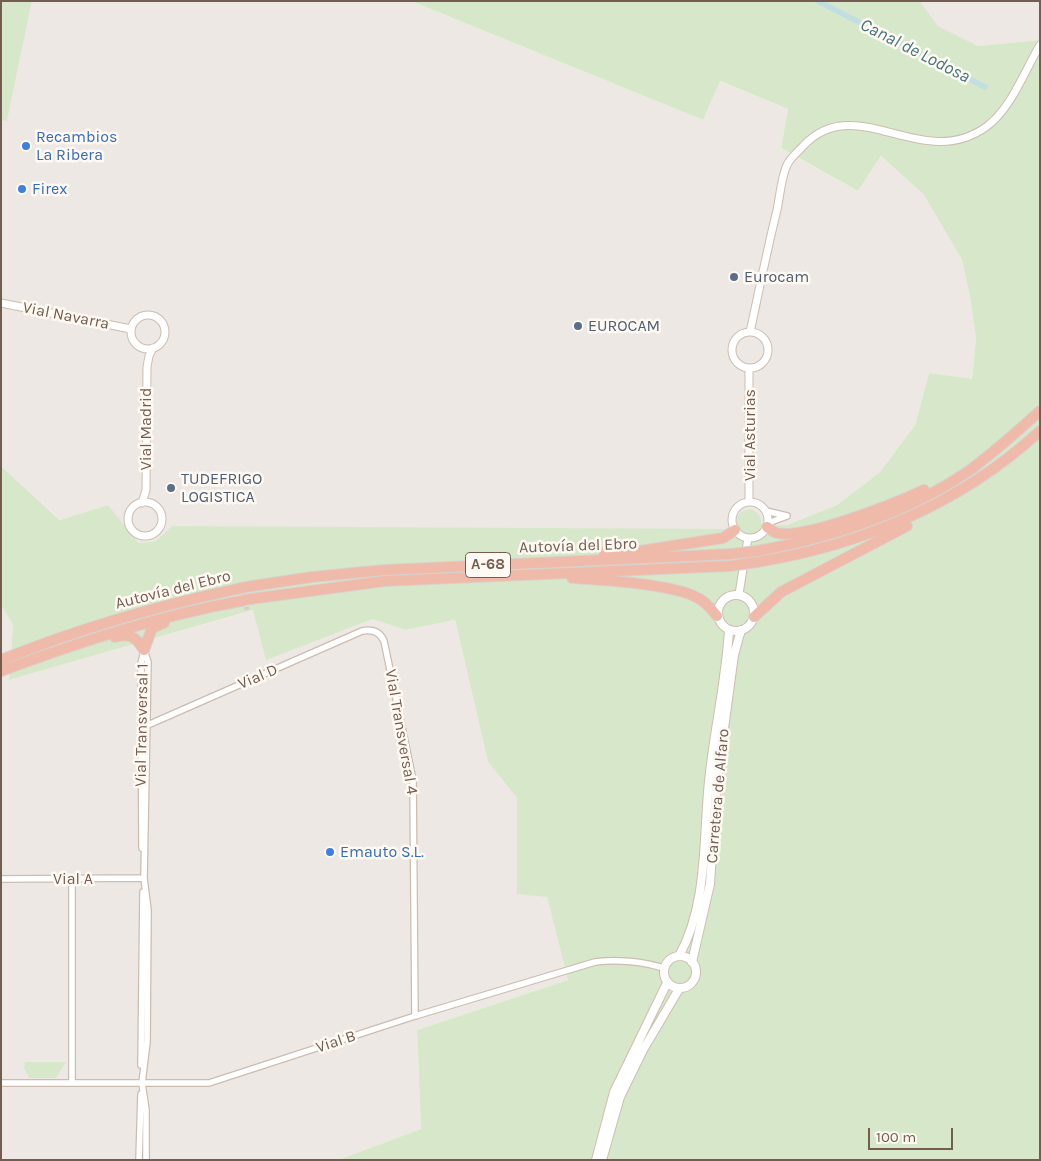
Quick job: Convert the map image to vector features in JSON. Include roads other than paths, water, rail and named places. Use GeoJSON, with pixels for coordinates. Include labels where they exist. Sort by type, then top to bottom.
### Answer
{"type":"FeatureCollection","features":[{"type":"Feature","properties":{"kind":"highway","name":"Autovía del Ebro"},"geometry":{"type":"LineString","coordinates":[[1,660],[25,650],[138,612],[242,588],[312,577],[384,570],[732,554],[758,551],[820,538],[892,512],[943,486],[998,448],[1040,411]]}},
{"type":"Feature","properties":{"kind":"highway","name":"Autovía del Ebro"},"geometry":{"type":"LineString","coordinates":[[6,669],[140,624],[245,600],[353,584],[730,566],[795,556],[858,539],[923,511],[995,468],[1040,431]]}},
{"type":"Feature","properties":{"kind":"highway"},"geometry":{"type":"LineString","coordinates":[[767,525],[777,533],[795,533],[820,528],[863,514],[922,491],[998,448]]}},
{"type":"Feature","properties":{"kind":"highway"},"geometry":{"type":"LineString","coordinates":[[754,617],[781,592],[926,516],[974,487],[995,468]]}},
{"type":"Feature","properties":{"kind":"highway"},"geometry":{"type":"LineString","coordinates":[[518,563],[570,556],[640,551],[723,538],[735,530]]}},
{"type":"Feature","properties":{"kind":"highway"},"geometry":{"type":"LineString","coordinates":[[524,575],[541,578],[571,578],[623,583],[685,593],[696,596],[717,616]]}},
{"type":"Feature","properties":{"kind":"highway"},"geometry":{"type":"LineString","coordinates":[[144,650],[152,628],[160,624],[223,609],[245,600]]}},
{"type":"Feature","properties":{"kind":"highway"},"geometry":{"type":"LineString","coordinates":[[6,669],[29,666],[123,635],[134,636],[144,650]]}},
{"type":"Feature","properties":{"kind":"highway"},"geometry":{"type":"LineString","coordinates":[[1,654],[25,650]]}},
{"type":"Feature","properties":{"kind":"main road"},"geometry":{"type":"LineString","coordinates":[[739,594],[751,602],[754,617],[746,629],[729,630],[720,622],[717,616],[721,601],[726,597],[739,594]]}},
{"type":"Feature","properties":{"kind":"main road","name":"Carretera de Alfaro"},"geometry":{"type":"LineString","coordinates":[[679,956],[691,934],[701,884],[709,780],[729,630]]}},
{"type":"Feature","properties":{"kind":"main road","name":"Carretera de Alfaro"},"geometry":{"type":"LineString","coordinates":[[692,962],[710,884],[716,780],[734,655],[742,630]]}},
{"type":"Feature","properties":{"kind":"main road"},"geometry":{"type":"LineString","coordinates":[[596,1160],[614,1092],[667,983],[664,968],[670,960],[679,956],[692,962],[696,970],[694,980],[688,986],[679,989],[643,1050],[620,1097],[602,1160]]}},
{"type":"Feature","properties":{"kind":"main road"},"geometry":{"type":"LineString","coordinates":[[667,983],[679,989]]}},
{"type":"Feature","properties":{"kind":"street"},"geometry":{"type":"LineString","coordinates":[[750,332],[787,165],[812,137],[822,131],[843,125],[869,127],[926,142],[951,142],[976,133],[1003,111],[1040,45]]}},
{"type":"Feature","properties":{"kind":"street","name":"Vial Navarra"},"geometry":{"type":"LineString","coordinates":[[1,303],[131,329]]}},
{"type":"Feature","properties":{"kind":"street"},"geometry":{"type":"LineString","coordinates":[[144,315],[157,317],[162,322],[165,334],[163,341],[153,348],[139,346],[133,340],[131,329],[133,322],[144,315]]}},
{"type":"Feature","properties":{"kind":"street"},"geometry":{"type":"LineString","coordinates":[[750,332],[763,338],[768,350],[762,363],[750,368],[737,362],[732,350],[738,337],[750,332]]}},
{"type":"Feature","properties":{"kind":"street","name":"Vial Madrid"},"geometry":{"type":"LineString","coordinates":[[139,346],[146,367],[146,490],[142,503]]}},
{"type":"Feature","properties":{"kind":"street","name":"Vial Madrid"},"geometry":{"type":"LineString","coordinates":[[146,367],[153,348]]}},
{"type":"Feature","properties":{"kind":"street","name":"Vial Asturias"},"geometry":{"type":"LineString","coordinates":[[749,502],[750,368]]}},
{"type":"Feature","properties":{"kind":"street","name":"Vial Madrid"},"geometry":{"type":"LineString","coordinates":[[146,490],[153,504]]}},
{"type":"Feature","properties":{"kind":"street"},"geometry":{"type":"LineString","coordinates":[[749,502],[756,503],[766,511],[787,516],[767,525],[760,535],[748,538],[735,530],[732,519],[733,513],[740,505],[749,502]]}},
{"type":"Feature","properties":{"kind":"street"},"geometry":{"type":"LineString","coordinates":[[142,503],[153,504],[158,508],[162,521],[157,532],[144,537],[132,531],[128,518],[134,506],[142,503]]}},
{"type":"Feature","properties":{"kind":"street"},"geometry":{"type":"LineString","coordinates":[[766,511],[767,525]]}},
{"type":"Feature","properties":{"kind":"street"},"geometry":{"type":"LineString","coordinates":[[739,594],[748,538]]}},
{"type":"Feature","properties":{"kind":"street","name":"Vial D"},"geometry":{"type":"LineString","coordinates":[[141,728],[362,631],[376,632]]}},
{"type":"Feature","properties":{"kind":"street","name":"Vial Transversal 4"},"geometry":{"type":"LineString","coordinates":[[376,632],[384,641],[413,780],[415,1016]]}},
{"type":"Feature","properties":{"kind":"street","name":"Vial Transversal 1"},"geometry":{"type":"LineString","coordinates":[[144,650],[148,662],[144,878]]}},
{"type":"Feature","properties":{"kind":"street","name":"Vial Transversal 1"},"geometry":{"type":"LineString","coordinates":[[139,1160],[142,1084],[147,1032],[148,910],[144,878],[141,728],[141,663],[144,650]]}},
{"type":"Feature","properties":{"kind":"street","name":"Vial A"},"geometry":{"type":"LineString","coordinates":[[1,878],[144,878]]}},
{"type":"Feature","properties":{"kind":"street"},"geometry":{"type":"LineString","coordinates":[[72,879],[72,1083]]}},
{"type":"Feature","properties":{"kind":"street","name":"Vial B"},"geometry":{"type":"LineString","coordinates":[[1,1083],[209,1083],[415,1016],[595,962],[618,959],[664,968]]}},
{"type":"Feature","properties":{"kind":"street","name":"Vial Transversal 1"},"geometry":{"type":"LineString","coordinates":[[142,1084],[146,1110],[146,1160]]}},
{"type":"Feature","properties":{"kind":"waterway","name":"Canal de Lodosa"},"geometry":{"type":"LineString","coordinates":[[818,1],[985,87]]}},
{"type":"Feature","properties":{"kind":"tunnel"},"geometry":{"type":"LineString","coordinates":[[241,582],[247,610]]}},
{"type":"Feature","properties":{"kind":"place","name":"Recambios La Ribera"},"geometry":{"type":"Point","coordinates":[26,146]}},
{"type":"Feature","properties":{"kind":"place","name":"Firex"},"geometry":{"type":"Point","coordinates":[22,189]}},
{"type":"Feature","properties":{"kind":"place","name":"Eurocam"},"geometry":{"type":"Point","coordinates":[734,277]}},
{"type":"Feature","properties":{"kind":"place","name":"EUROCAM"},"geometry":{"type":"Point","coordinates":[578,326]}},
{"type":"Feature","properties":{"kind":"place","name":"TUDEFRIGO LOGISTICA"},"geometry":{"type":"Point","coordinates":[171,488]}},
{"type":"Feature","properties":{"kind":"place","name":"Emauto S.L."},"geometry":{"type":"Point","coordinates":[330,852]}}]}
